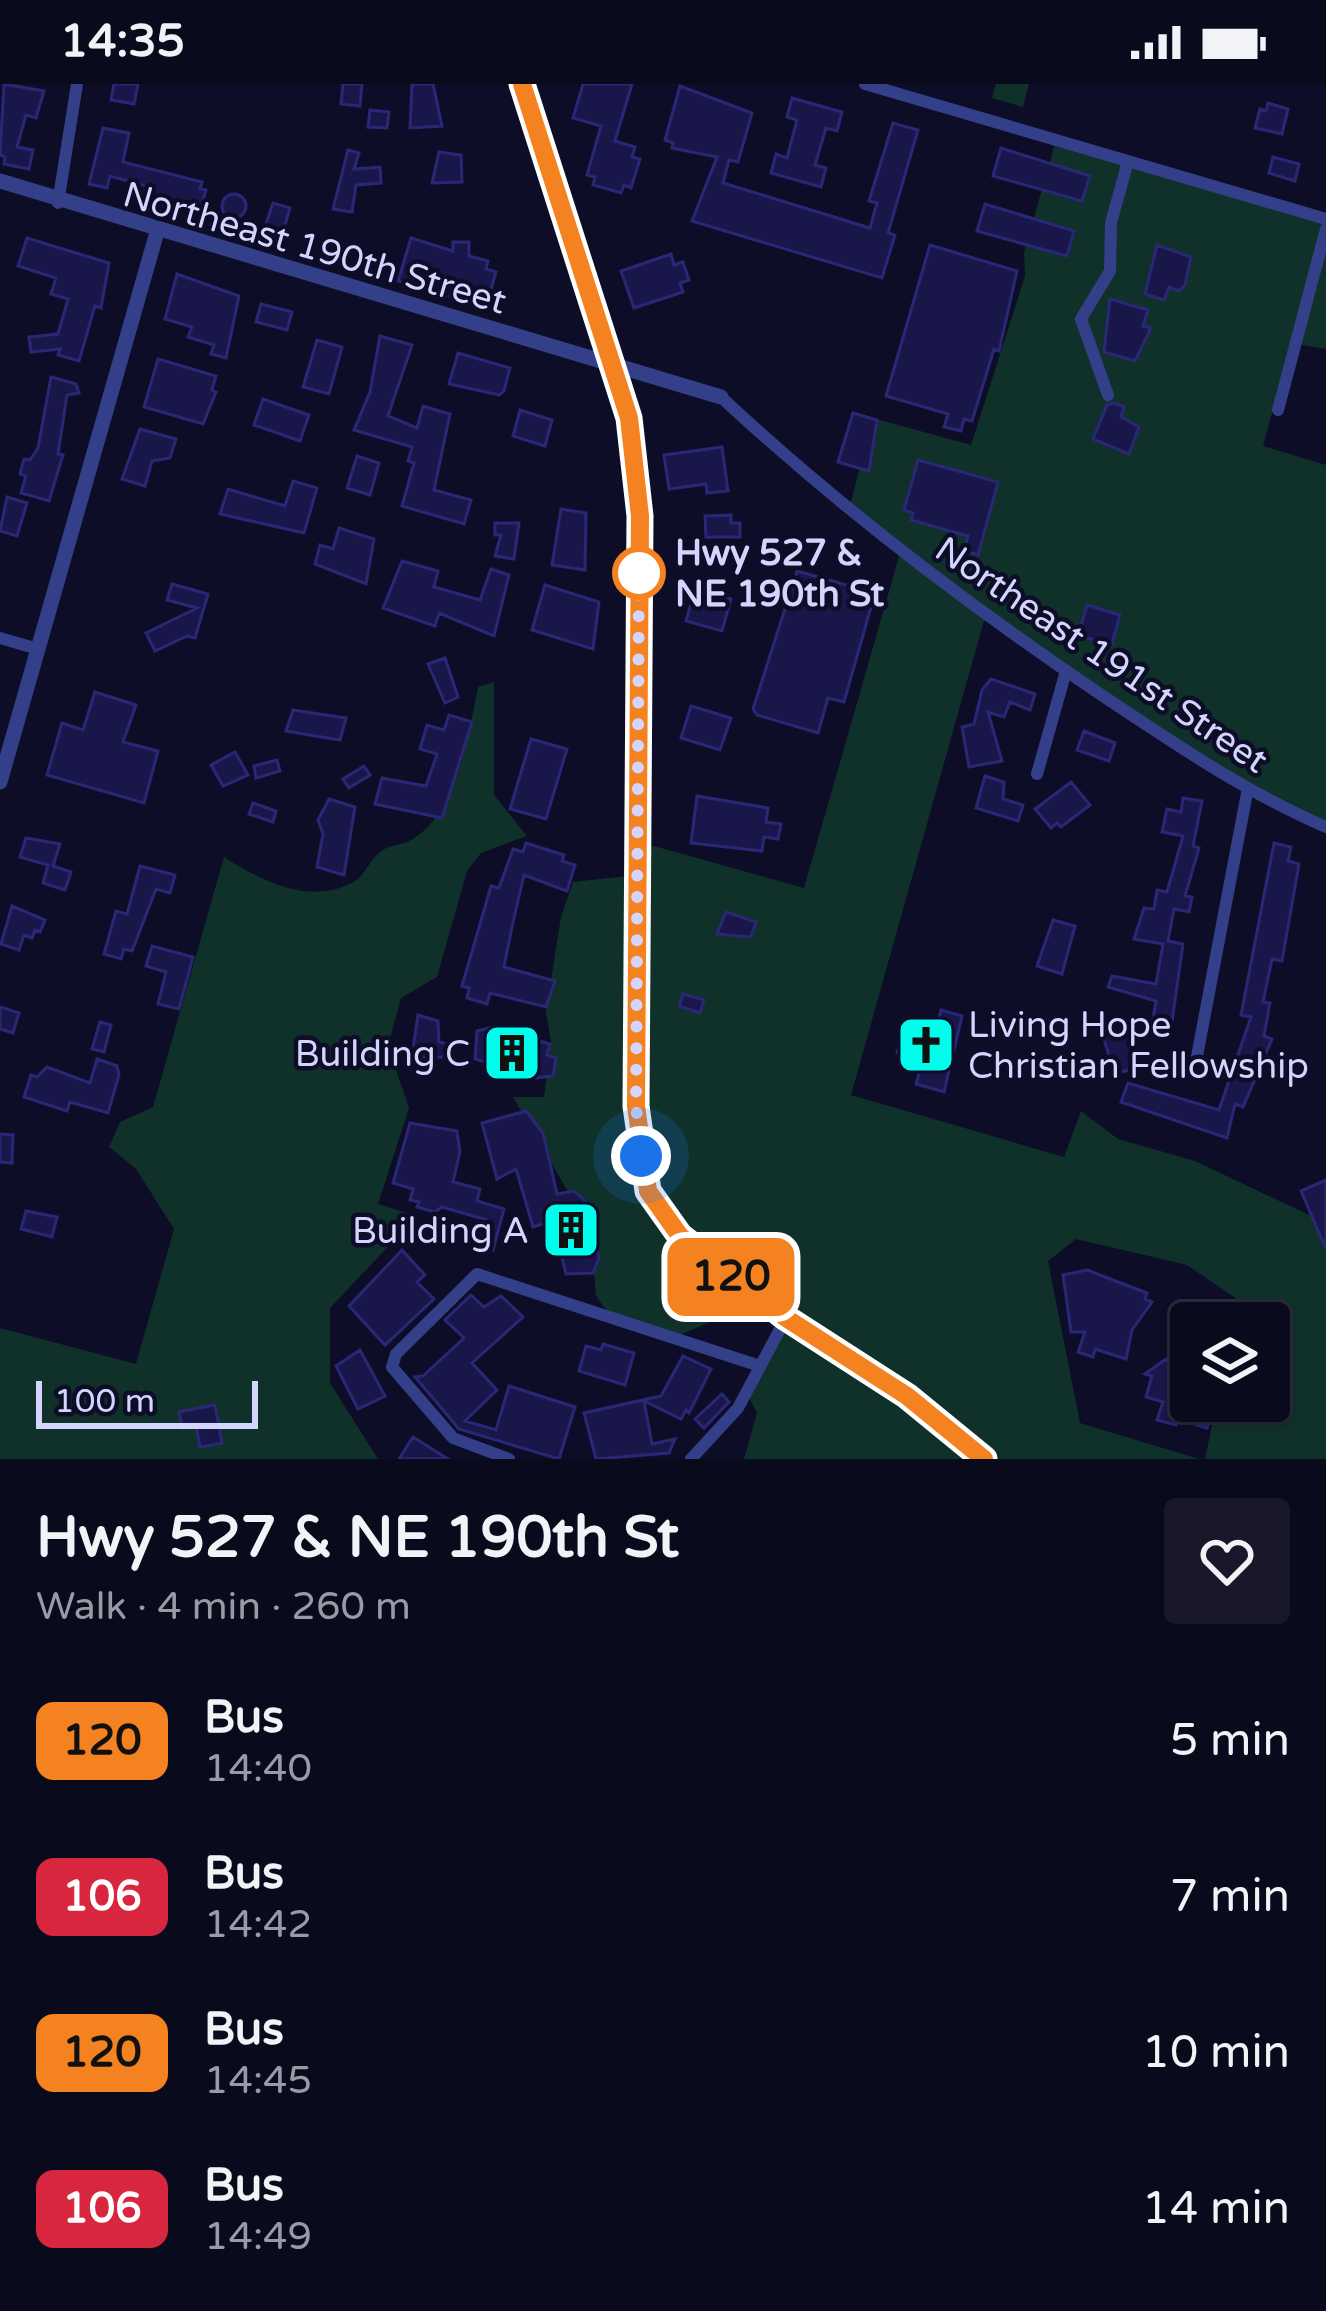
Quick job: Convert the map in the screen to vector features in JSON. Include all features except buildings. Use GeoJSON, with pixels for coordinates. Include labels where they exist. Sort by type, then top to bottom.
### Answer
{"type":"FeatureCollection","features":[{"type":"Feature","properties":{"kind":"main road"},"geometry":{"type":"LineString","coordinates":[[522,84],[614,366],[634,443],[640,502],[635,668],[641,1156],[661,1216],[786,1318],[907,1396],[984,1459]]}},
{"type":"Feature","properties":{"kind":"street"},"geometry":{"type":"LineString","coordinates":[[58,203],[77,84]]}},
{"type":"Feature","properties":{"kind":"street"},"geometry":{"type":"LineString","coordinates":[[865,84],[1326,219]]}},
{"type":"Feature","properties":{"kind":"street"},"geometry":{"type":"LineString","coordinates":[[1108,395],[1081,320],[1110,271],[1112,223],[1127,161]]}},
{"type":"Feature","properties":{"kind":"street","name":"Northeast 190th Street"},"geometry":{"type":"LineString","coordinates":[[0,181],[58,203],[614,366]]}},
{"type":"Feature","properties":{"kind":"street"},"geometry":{"type":"LineString","coordinates":[[1278,410],[1326,229]]}},
{"type":"Feature","properties":{"kind":"street"},"geometry":{"type":"LineString","coordinates":[[0,782],[157,232]]}},
{"type":"Feature","properties":{"kind":"street","name":"Northeast 191st Street"},"geometry":{"type":"LineString","coordinates":[[614,366],[722,397],[900,553],[1247,793],[1326,827]]}},
{"type":"Feature","properties":{"kind":"street"},"geometry":{"type":"LineString","coordinates":[[0,638],[38,649]]}},
{"type":"Feature","properties":{"kind":"street"},"geometry":{"type":"LineString","coordinates":[[1036,774],[1066,671]]}},
{"type":"Feature","properties":{"kind":"street"},"geometry":{"type":"LineString","coordinates":[[1197,1056],[1247,793]]}},
{"type":"Feature","properties":{"kind":"street"},"geometry":{"type":"LineString","coordinates":[[509,1459],[453,1438],[392,1367],[396,1354],[477,1274],[760,1366]]}},
{"type":"Feature","properties":{"kind":"street"},"geometry":{"type":"LineString","coordinates":[[691,1459],[738,1408],[786,1318]]}},
{"type":"Feature","properties":{"kind":"green space"},"geometry":{"type":"Polygon","coordinates":[[[996,84],[1029,84],[1023,107],[992,98],[996,84]]]}},
{"type":"Feature","properties":{"kind":"green space"},"geometry":{"type":"Polygon","coordinates":[[[1056,140],[1326,219],[1326,349],[1291,343],[1263,446],[1326,465],[1326,828],[1247,793],[985,617],[851,1095],[1064,1157],[1081,1111],[1118,1139],[1195,1161],[1326,1223],[1326,1459],[1205,1459],[1213,1422],[1290,1422],[1290,1302],[1240,1302],[1187,1265],[1076,1239],[1048,1261],[1080,1423],[1199,1459],[744,1459],[757,1413],[746,1392],[785,1318],[753,1295],[731,1313],[675,1337],[610,1315],[596,1296],[589,1215],[570,1195],[513,1097],[544,1097],[551,1041],[546,1012],[561,917],[573,882],[635,875],[636,841],[804,888],[900,553],[849,509],[873,418],[971,445],[1025,276],[1024,252],[1056,140]]]}},
{"type":"Feature","properties":{"kind":"green space"},"geometry":{"type":"Polygon","coordinates":[[[494,682],[494,795],[527,836],[481,853],[467,871],[437,977],[401,998],[388,1046],[409,1108],[378,1204],[417,1216],[330,1308],[330,1383],[378,1459],[0,1459],[0,1328],[136,1364],[174,1229],[136,1169],[109,1147],[120,1122],[153,1107],[224,857],[270,882],[304,891],[355,881],[379,853],[413,839],[441,810],[459,770],[478,687],[494,682]]]}},
{"type":"Feature","properties":{"kind":"bus line","name":"120"},"geometry":{"type":"LineString","coordinates":[[522,84],[614,366],[634,443],[640,516],[635,668],[636,1106],[648,1191],[661,1216],[680,1236],[753,1295],[907,1396],[984,1459]]}},
{"type":"Feature","properties":{"kind":"place","name":"Hwy 527 & NE 190th St"},"geometry":{"type":"Point","coordinates":[639,573]}},
{"type":"Feature","properties":{"kind":"place","name":"Living Hope Christian Fellowship"},"geometry":{"type":"Point","coordinates":[926,1045]}},
{"type":"Feature","properties":{"kind":"place","name":"Building C"},"geometry":{"type":"Point","coordinates":[512,1053]}},
{"type":"Feature","properties":{"kind":"place","name":"Building A"},"geometry":{"type":"Point","coordinates":[571,1230]}},
{"type":"Feature","properties":{"kind":"route"},"geometry":{"type":"LineString","coordinates":[[639,573],[636,1106],[641,1156]]}}]}
